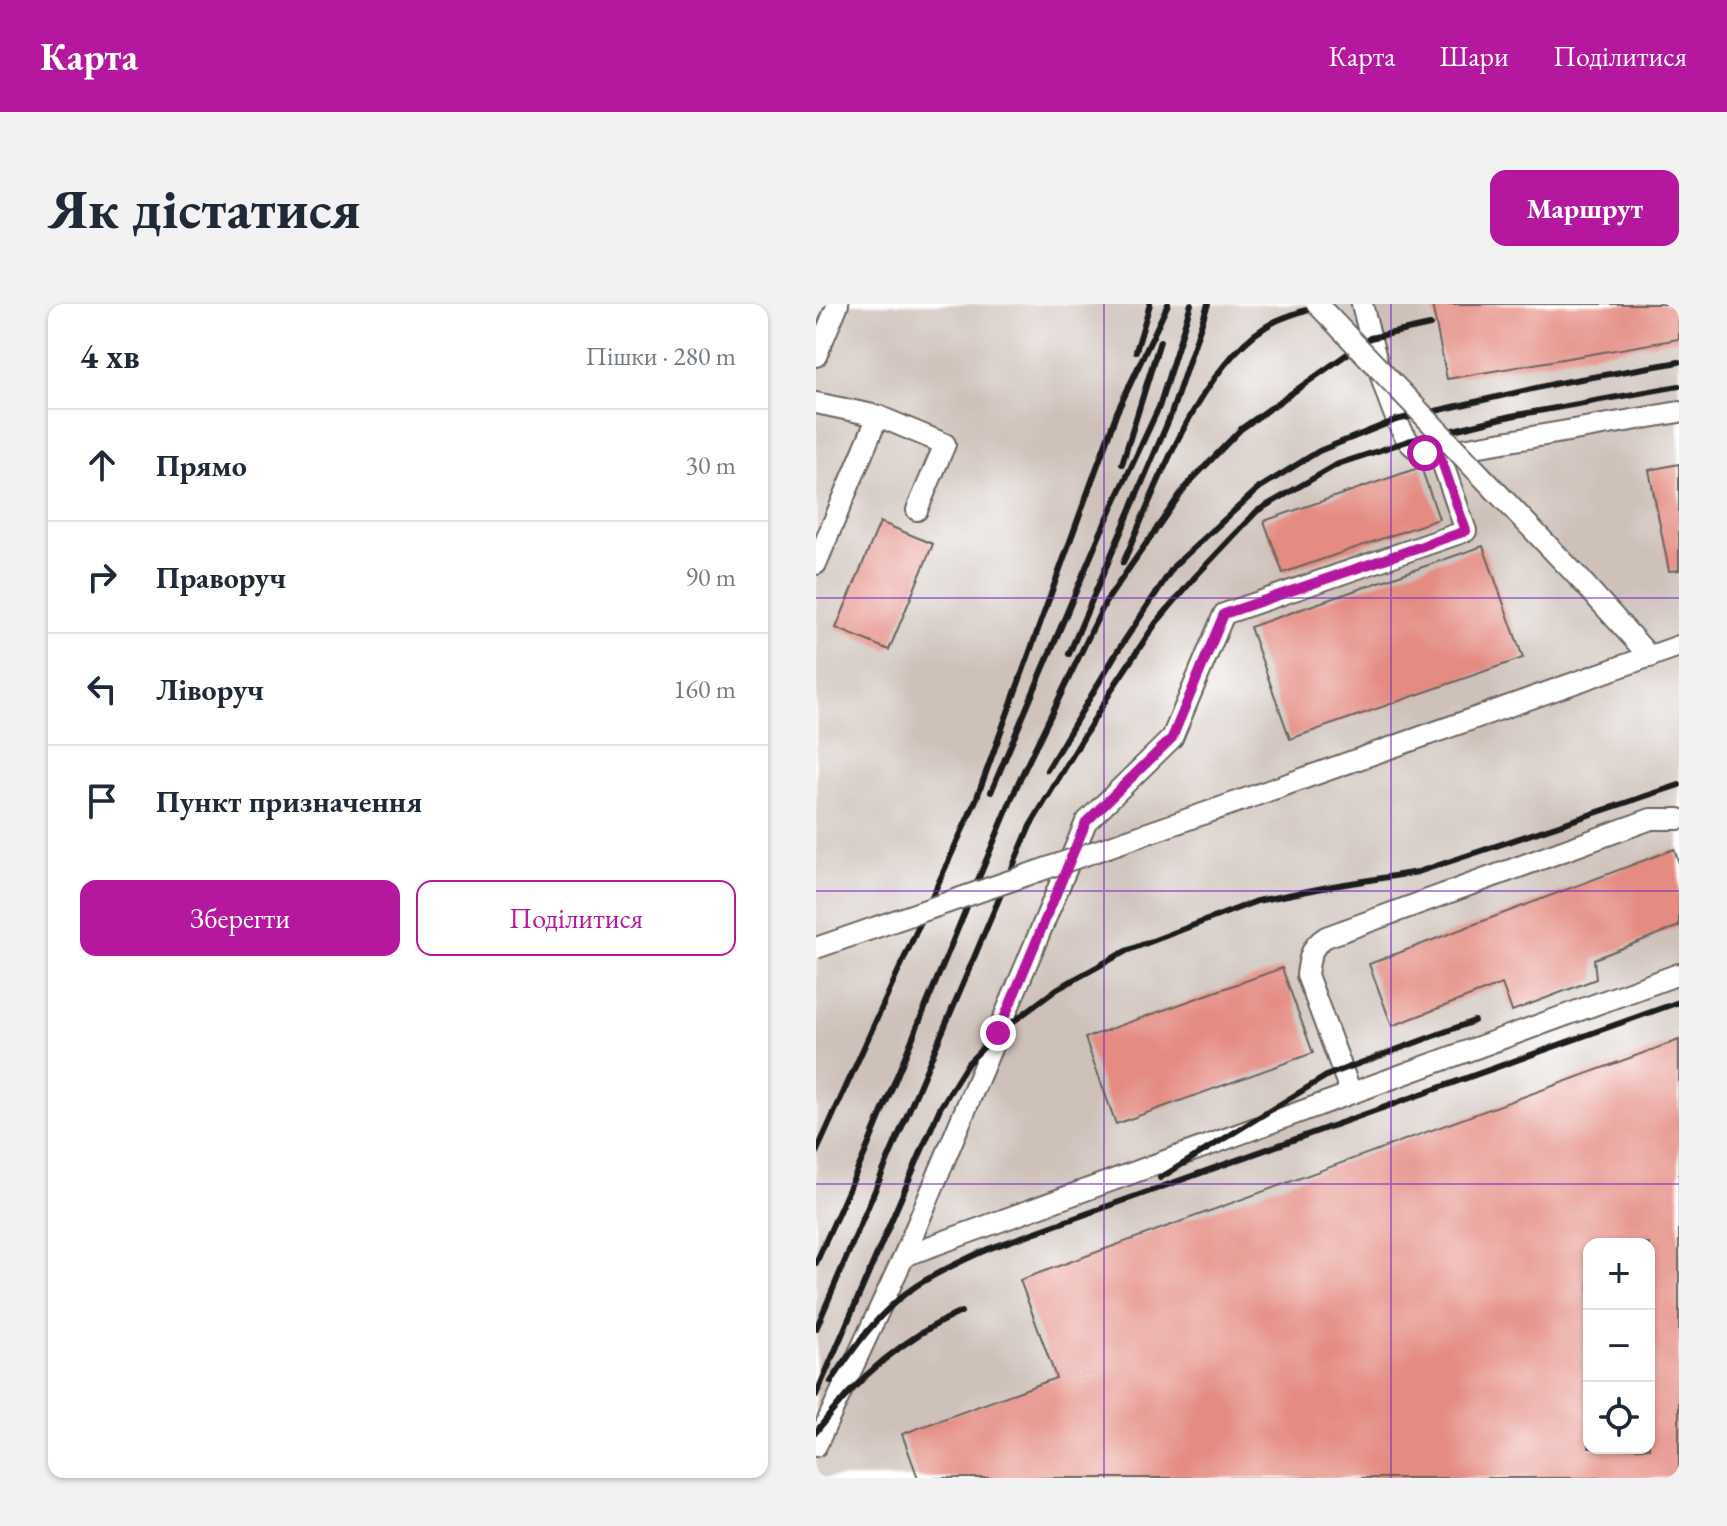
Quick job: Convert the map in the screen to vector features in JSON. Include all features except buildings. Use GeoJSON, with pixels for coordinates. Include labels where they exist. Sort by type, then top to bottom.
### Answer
{"type":"FeatureCollection","features":[{"type":"Feature","properties":{"kind":"lane"},"geometry":{"type":"LineString","coordinates":[[816,356],[838,304]]}},
{"type":"Feature","properties":{"kind":"lane"},"geometry":{"type":"LineString","coordinates":[[1317,304],[1579,578],[1650,657]]}},
{"type":"Feature","properties":{"kind":"lane"},"geometry":{"type":"LineString","coordinates":[[1362,304],[1396,420],[1413,447],[1425,453],[1679,412]]}},
{"type":"Feature","properties":{"kind":"lane"},"geometry":{"type":"LineString","coordinates":[[816,403],[878,416],[945,444],[917,510]]}},
{"type":"Feature","properties":{"kind":"lane"},"geometry":{"type":"LineString","coordinates":[[816,564],[878,416]]}},
{"type":"Feature","properties":{"kind":"lane"},"geometry":{"type":"LineString","coordinates":[[816,1446],[904,1256],[1086,822],[1172,738],[1224,614],[1466,531],[1439,453]]}},
{"type":"Feature","properties":{"kind":"lane"},"geometry":{"type":"LineString","coordinates":[[816,948],[1679,646]]}},
{"type":"Feature","properties":{"kind":"lane"},"geometry":{"type":"LineString","coordinates":[[1351,1093],[1307,975],[1309,958],[1316,943],[1651,819],[1679,819]]}},
{"type":"Feature","properties":{"kind":"lane"},"geometry":{"type":"LineString","coordinates":[[904,1256],[1679,974]]}},
{"type":"Feature","properties":{"kind":"shaded area"},"geometry":{"type":"Polygon","coordinates":[[[816,304],[1679,304],[1679,1478],[816,1478],[816,304]]]}},
{"type":"Feature","properties":{"kind":"railway"},"geometry":{"type":"LineString","coordinates":[[1136,351],[1150,304]]}},
{"type":"Feature","properties":{"kind":"railway"},"geometry":{"type":"LineString","coordinates":[[816,1153],[976,800],[1117,412],[1168,304]]}},
{"type":"Feature","properties":{"kind":"railway"},"geometry":{"type":"LineString","coordinates":[[991,792],[1101,532],[1159,407],[1191,304]]}},
{"type":"Feature","properties":{"kind":"railway"},"geometry":{"type":"LineString","coordinates":[[1069,654],[1170,417],[1208,304]]}},
{"type":"Feature","properties":{"kind":"railway"},"geometry":{"type":"LineString","coordinates":[[1123,563],[1184,428],[1225,364],[1249,339],[1276,321],[1323,304]]}},
{"type":"Feature","properties":{"kind":"railway"},"geometry":{"type":"LineString","coordinates":[[816,1263],[865,1153],[1019,781],[1105,603],[1186,486],[1241,429],[1370,338],[1430,325]]}},
{"type":"Feature","properties":{"kind":"railway"},"geometry":{"type":"LineString","coordinates":[[1122,464],[1160,341]]}},
{"type":"Feature","properties":{"kind":"railway"},"geometry":{"type":"LineString","coordinates":[[1047,770],[1117,652],[1174,566],[1259,488],[1319,451],[1396,420],[1558,383],[1679,362]]}},
{"type":"Feature","properties":{"kind":"railway"},"geometry":{"type":"LineString","coordinates":[[816,1329],[1030,826],[1116,683],[1156,623],[1195,577],[1257,511],[1338,464],[1408,441],[1511,416],[1679,386]]}},
{"type":"Feature","properties":{"kind":"railway"},"geometry":{"type":"LineString","coordinates":[[816,1395],[940,1108],[968,1063],[998,1033],[1057,989],[1126,951],[1257,901],[1418,872],[1679,785]]}},
{"type":"Feature","properties":{"kind":"railway"},"geometry":{"type":"LineString","coordinates":[[831,1382],[869,1330],[903,1295],[934,1275],[988,1249],[1679,1002]]}},
{"type":"Feature","properties":{"kind":"railway"},"geometry":{"type":"LineString","coordinates":[[1160,1178],[1328,1075],[1474,1021]]}},
{"type":"Feature","properties":{"kind":"railway"},"geometry":{"type":"LineString","coordinates":[[816,1432],[847,1395],[881,1362],[919,1334],[961,1312]]}},
{"type":"Feature","properties":{"kind":"route"},"geometry":{"type":"LineString","coordinates":[[998,1033],[1086,822],[1172,738],[1224,614],[1466,531],[1439,453],[1425,453]]}}]}
